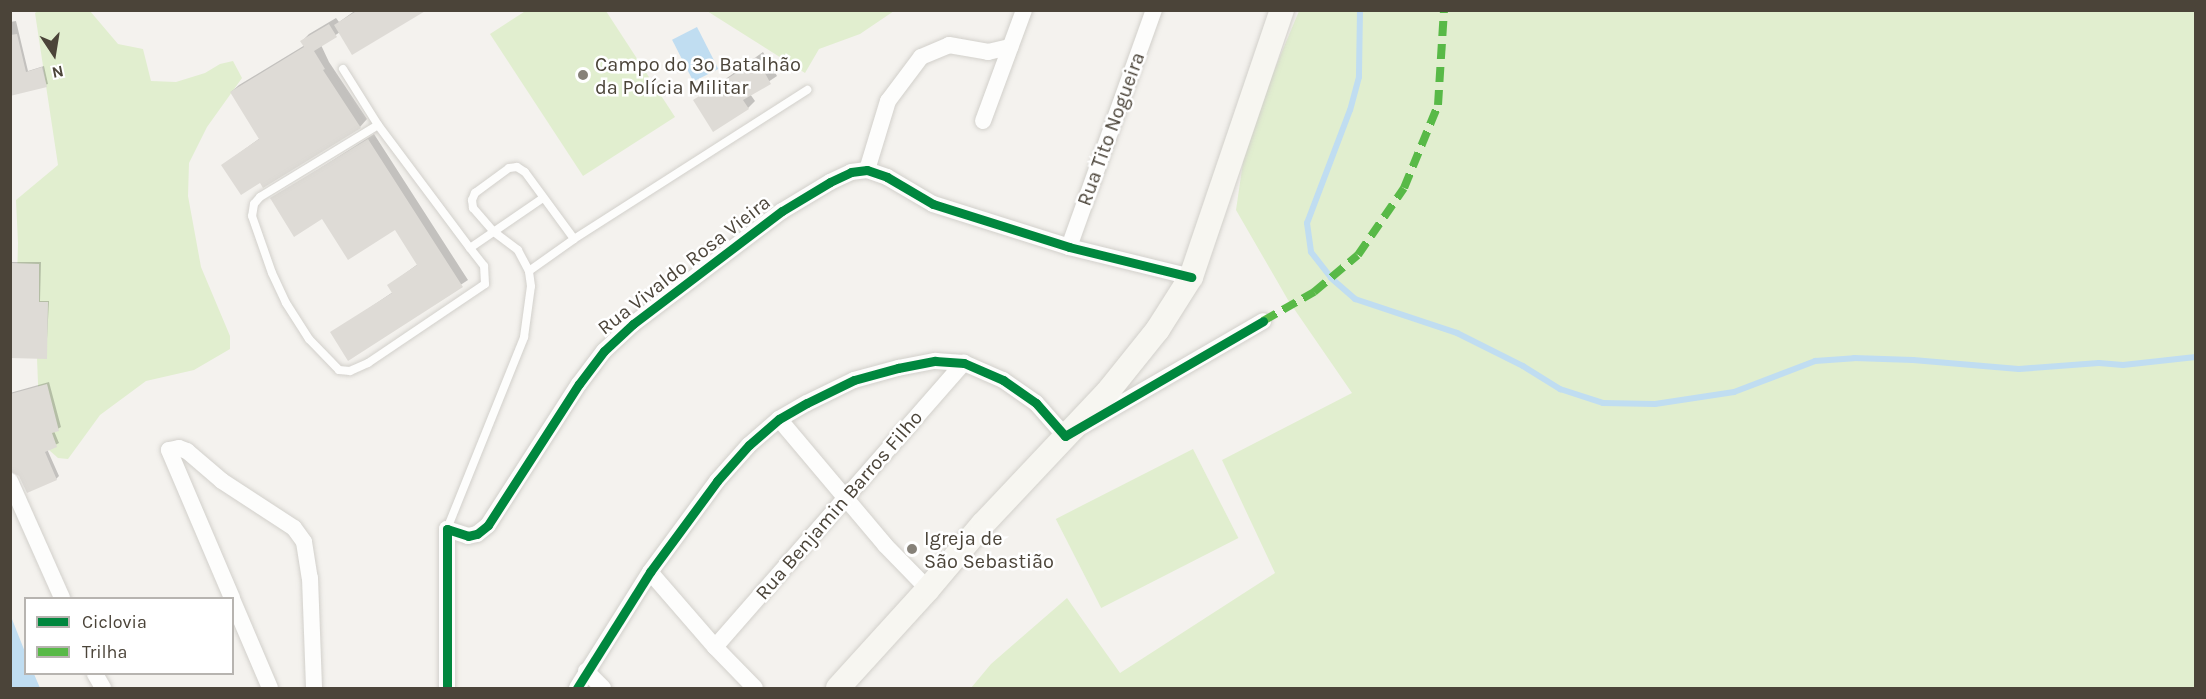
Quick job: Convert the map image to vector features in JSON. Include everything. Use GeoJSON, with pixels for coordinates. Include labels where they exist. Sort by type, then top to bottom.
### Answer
{"type":"FeatureCollection","features":[{"type":"Feature","properties":{"kind":"main road"},"geometry":{"type":"LineString","coordinates":[[838,688],[928,589],[983,524],[1110,389],[1158,329],[1191,277],[1282,10]]}},
{"type":"Feature","properties":{"kind":"street"},"geometry":{"type":"LineString","coordinates":[[983,121],[1024,10]]}},
{"type":"Feature","properties":{"kind":"street","name":"Rua Tito Nogueira"},"geometry":{"type":"LineString","coordinates":[[1069,247],[1154,10]]}},
{"type":"Feature","properties":{"kind":"street"},"geometry":{"type":"LineString","coordinates":[[1010,47],[988,52],[949,45],[921,57],[888,101],[867,170],[887,177],[933,204],[1069,247],[1191,277]]}},
{"type":"Feature","properties":{"kind":"street","name":"Rua Vivaldo Rosa Vieira"},"geometry":{"type":"LineString","coordinates":[[447,529],[468,536],[477,534],[488,525],[579,384],[604,351],[633,324],[782,211],[830,182],[851,172],[867,170]]}},
{"type":"Feature","properties":{"kind":"street"},"geometry":{"type":"LineString","coordinates":[[577,688],[650,572],[717,481],[749,445],[779,419],[854,380],[935,361],[964,363],[1003,380],[1036,404],[1065,436],[1263,321]]}},
{"type":"Feature","properties":{"kind":"street","name":"Rua Benjamin Barros Filho"},"geometry":{"type":"LineString","coordinates":[[715,647],[964,363]]}},
{"type":"Feature","properties":{"kind":"street"},"geometry":{"type":"LineString","coordinates":[[779,419],[844,498],[928,589]]}},
{"type":"Feature","properties":{"kind":"street"},"geometry":{"type":"LineString","coordinates":[[231,597],[169,450],[179,448],[187,451],[222,481],[288,523],[304,542],[310,578],[314,688]]}},
{"type":"Feature","properties":{"kind":"street"},"geometry":{"type":"LineString","coordinates":[[10,481],[62,597]]}},
{"type":"Feature","properties":{"kind":"street"},"geometry":{"type":"LineString","coordinates":[[447,529],[447,688]]}},
{"type":"Feature","properties":{"kind":"street"},"geometry":{"type":"LineString","coordinates":[[650,572],[715,647],[755,688]]}},
{"type":"Feature","properties":{"kind":"street"},"geometry":{"type":"LineString","coordinates":[[234,604],[270,688]]}},
{"type":"Feature","properties":{"kind":"street"},"geometry":{"type":"LineString","coordinates":[[586,671],[603,688]]}},
{"type":"Feature","properties":{"kind":"lane"},"geometry":{"type":"LineString","coordinates":[[343,69],[378,125],[484,266],[484,284],[368,363],[350,371],[339,370],[309,339],[286,303],[272,273],[252,216],[254,204],[260,197],[378,125]]}},
{"type":"Feature","properties":{"kind":"lane"},"geometry":{"type":"LineString","coordinates":[[529,271],[574,239],[807,90]]}},
{"type":"Feature","properties":{"kind":"lane"},"geometry":{"type":"LineString","coordinates":[[447,529],[524,337],[531,286],[529,271],[518,250],[494,232],[473,208],[472,200],[475,193],[488,181],[509,168],[517,167],[525,172],[574,239]]}},
{"type":"Feature","properties":{"kind":"lane"},"geometry":{"type":"LineString","coordinates":[[470,248],[543,198]]}},
{"type":"Feature","properties":{"kind":"green space","name":"Campo do 3º Batalhão da Polícia Militar"},"geometry":{"type":"Polygon","coordinates":[[[527,10],[606,11],[675,117],[583,176],[490,34],[527,10]]]}},
{"type":"Feature","properties":{"kind":"green space"},"geometry":{"type":"Polygon","coordinates":[[[38,11],[90,11],[118,44],[143,49],[151,81],[176,82],[233,61],[242,78],[207,127],[189,163],[188,196],[201,267],[230,336],[230,349],[194,370],[146,381],[100,415],[68,459],[58,458],[49,450],[39,409],[37,358],[17,280],[16,200],[58,165],[35,13],[38,11]]]}},
{"type":"Feature","properties":{"kind":"green space"},"geometry":{"type":"Polygon","coordinates":[[[707,11],[894,11],[860,34],[819,49],[805,73],[707,11]]]}},
{"type":"Feature","properties":{"kind":"green space"},"geometry":{"type":"Polygon","coordinates":[[[1299,11],[2195,11],[2195,688],[971,688],[991,664],[1067,598],[1120,673],[1275,573],[1222,460],[1352,393],[1288,300],[1236,210],[1247,135],[1299,11]]]}},
{"type":"Feature","properties":{"kind":"green space"},"geometry":{"type":"Polygon","coordinates":[[[1193,449],[1238,538],[1101,608],[1056,519],[1193,449]]]}},
{"type":"Feature","properties":{"kind":"water"},"geometry":{"type":"Polygon","coordinates":[[[697,27],[718,69],[693,82],[672,40],[697,27]]]}},
{"type":"Feature","properties":{"kind":"water"},"geometry":{"type":"Polygon","coordinates":[[[10,614],[24,649],[24,675],[34,675],[40,688],[11,688],[10,614]]]}},
{"type":"Feature","properties":{"kind":"building"},"geometry":{"type":"Polygon","coordinates":[[[358,10],[427,10],[352,55],[334,25],[358,10]]]}},
{"type":"Feature","properties":{"kind":"building"},"geometry":{"type":"Polygon","coordinates":[[[329,24],[337,37],[314,51],[325,69],[323,70],[361,128],[263,188],[260,183],[241,195],[221,165],[259,139],[230,92],[304,47],[300,41],[329,24]]]}},
{"type":"Feature","properties":{"kind":"building"},"geometry":{"type":"Polygon","coordinates":[[[17,34],[26,72],[42,67],[47,87],[10,96],[10,35],[17,34]]]}},
{"type":"Feature","properties":{"kind":"building"},"geometry":{"type":"Polygon","coordinates":[[[756,57],[771,84],[743,100],[749,109],[713,132],[693,100],[741,70],[740,67],[756,57]]]}},
{"type":"Feature","properties":{"kind":"building"},"geometry":{"type":"Polygon","coordinates":[[[368,139],[463,287],[348,361],[330,332],[392,293],[387,285],[417,265],[395,230],[348,260],[322,219],[294,237],[270,198],[368,139]]]}},
{"type":"Feature","properties":{"kind":"building"},"geometry":{"type":"Polygon","coordinates":[[[10,263],[39,264],[39,302],[48,302],[47,359],[10,358],[10,263]]]}},
{"type":"Feature","properties":{"kind":"building"},"geometry":{"type":"Polygon","coordinates":[[[47,384],[59,431],[52,433],[57,447],[45,452],[57,480],[27,493],[19,476],[10,471],[10,394],[47,384]]]}},
{"type":"Feature","properties":{"kind":"waterway"},"geometry":{"type":"LineString","coordinates":[[1360,10],[1359,77],[1350,110],[1307,223],[1311,252],[1331,278],[1355,299],[1457,333],[1523,366],[1560,389],[1603,403],[1655,404],[1734,392],[1815,361],[1854,358],[1913,360],[2019,369],[2099,363],[2123,365],[2196,357]]}},
{"type":"Feature","properties":{"kind":"marked path"},"geometry":{"type":"LineString","coordinates":[[1263,321],[1314,292],[1358,255],[1404,188],[1438,105],[1444,10]]}},
{"type":"Feature","properties":{"kind":"cycle path"},"geometry":{"type":"LineString","coordinates":[[447,688],[447,529],[468,536],[477,534],[488,525],[579,384],[604,351],[633,324],[782,211],[830,182],[851,172],[867,170],[887,177],[933,204],[1069,247],[1191,277]]}},
{"type":"Feature","properties":{"kind":"cycle path"},"geometry":{"type":"LineString","coordinates":[[577,688],[650,572],[717,481],[749,445],[779,419],[807,403],[854,380],[898,368],[935,361],[964,363],[1003,380],[1036,403],[1065,436],[1263,321]]}},
{"type":"Feature","properties":{"kind":"place","name":"Campo do 3º Batalhão da Polícia Militar"},"geometry":{"type":"Point","coordinates":[583,75]}},
{"type":"Feature","properties":{"kind":"place","name":"Igreja de São Sebastião"},"geometry":{"type":"Point","coordinates":[912,549]}}]}
